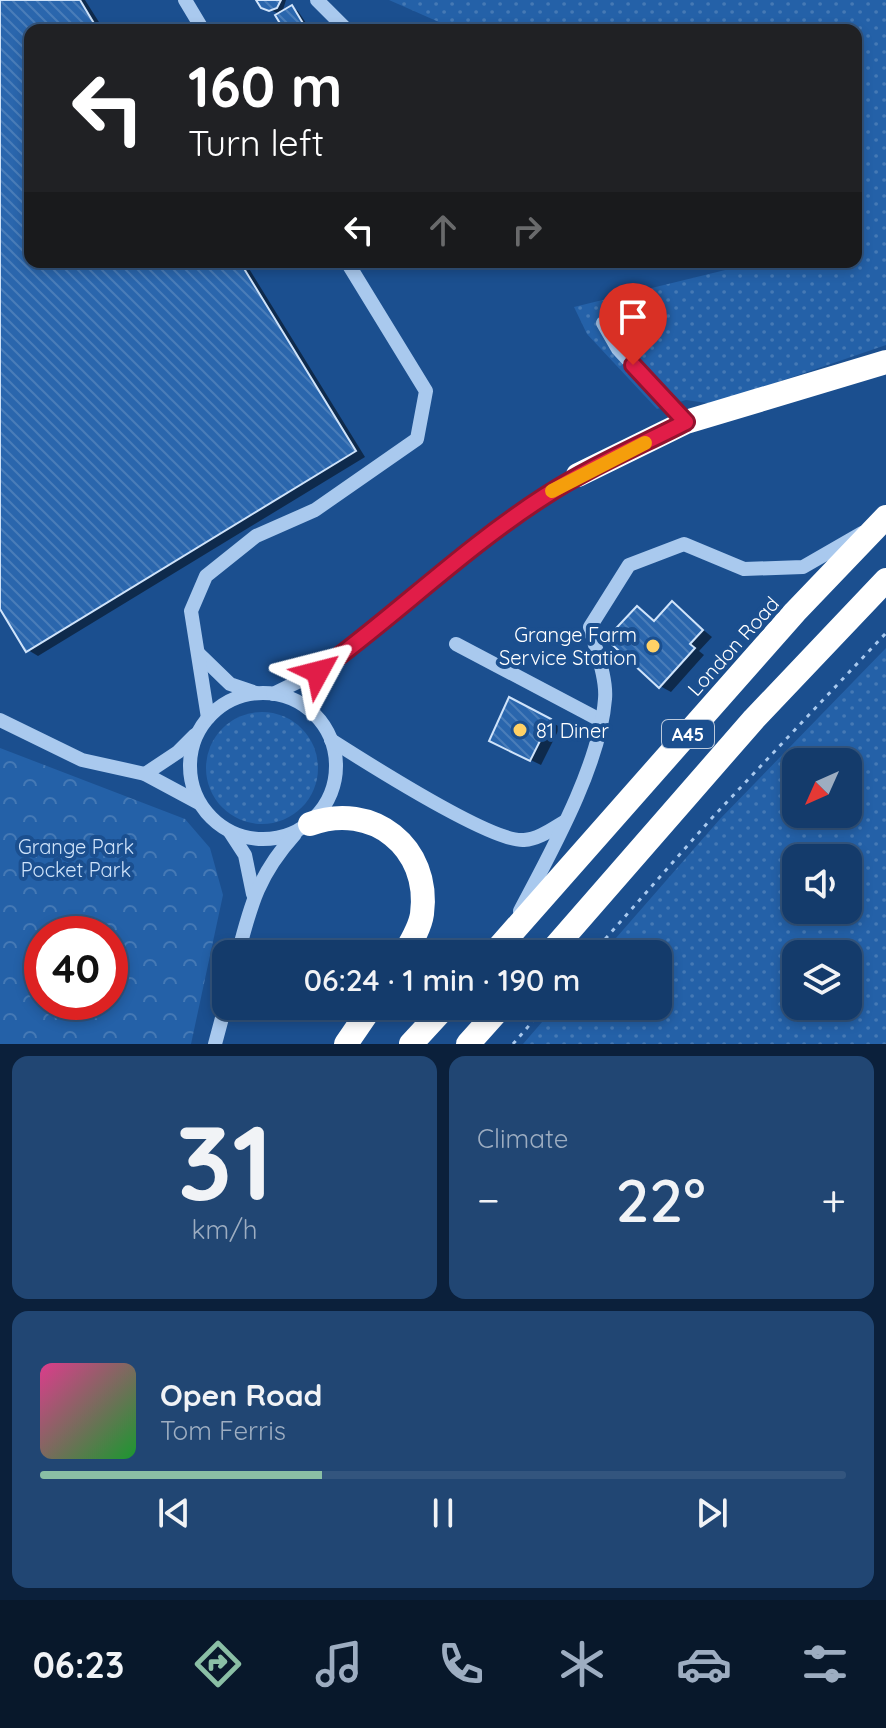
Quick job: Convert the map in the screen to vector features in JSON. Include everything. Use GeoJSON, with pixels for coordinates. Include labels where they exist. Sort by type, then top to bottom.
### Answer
{"type":"FeatureCollection","features":[{"type":"Feature","properties":{"kind":"highway"},"geometry":{"type":"LineString","coordinates":[[578,475],[686,422],[886,362]]}},
{"type":"Feature","properties":{"kind":"highway","name":"London Road"},"geometry":{"type":"LineString","coordinates":[[505,940],[795,612],[883,520]]}},
{"type":"Feature","properties":{"kind":"highway","name":"A45"},"geometry":{"type":"LineString","coordinates":[[561,940],[754,719],[886,580]]}},
{"type":"Feature","properties":{"kind":"highway"},"geometry":{"type":"LineString","coordinates":[[303,828],[344,817],[369,822],[389,831],[405,846],[417,864],[423,888],[422,916],[411,940]]}},
{"type":"Feature","properties":{"kind":"highway"},"geometry":{"type":"LineString","coordinates":[[346,1044],[362,1020]]}},
{"type":"Feature","properties":{"kind":"highway"},"geometry":{"type":"LineString","coordinates":[[411,1044],[433,1020]]}},
{"type":"Feature","properties":{"kind":"highway"},"geometry":{"type":"LineString","coordinates":[[468,1044],[489,1020]]}},
{"type":"Feature","properties":{"kind":"street"},"geometry":{"type":"LineString","coordinates":[[185,0],[199,24]]}},
{"type":"Feature","properties":{"kind":"street"},"geometry":{"type":"LineString","coordinates":[[317,0],[341,24]]}},
{"type":"Feature","properties":{"kind":"street"},"geometry":{"type":"LineString","coordinates":[[208,718],[191,611],[206,576],[256,536],[315,510],[417,439],[426,391],[353,268]]}},
{"type":"Feature","properties":{"kind":"street"},"geometry":{"type":"LineString","coordinates":[[603,323],[618,349],[686,422]]}},
{"type":"Feature","properties":{"kind":"street"},"geometry":{"type":"LineString","coordinates":[[272,694],[318,672],[477,545],[578,475]]}},
{"type":"Feature","properties":{"kind":"street"},"geometry":{"type":"LineString","coordinates":[[503,940],[566,820],[589,764],[606,698],[590,627],[629,565],[684,544],[744,569],[803,567],[883,520]]}},
{"type":"Feature","properties":{"kind":"street"},"geometry":{"type":"LineString","coordinates":[[456,644],[600,720]]}},
{"type":"Feature","properties":{"kind":"street"},"geometry":{"type":"LineString","coordinates":[[199,653],[230,684],[301,704],[314,715],[331,740],[399,783],[502,838],[525,840],[566,820]]}},
{"type":"Feature","properties":{"kind":"street"},"geometry":{"type":"LineString","coordinates":[[145,774],[178,752],[208,718],[235,698],[256,693]]}},
{"type":"Feature","properties":{"kind":"street"},"geometry":{"type":"LineString","coordinates":[[0,720],[82,760],[145,774],[200,803]]}},
{"type":"Feature","properties":{"kind":"street"},"geometry":{"type":"LineString","coordinates":[[197,734],[190,772],[200,803],[213,820],[230,832],[259,840],[303,828]]}},
{"type":"Feature","properties":{"kind":"street"},"geometry":{"type":"LineString","coordinates":[[242,940],[253,894],[271,860],[329,797],[335,778],[331,740]]}},
{"type":"Feature","properties":{"kind":"street"},"geometry":{"type":"LineString","coordinates":[[230,832],[245,855],[253,894]]}},
{"type":"Feature","properties":{"kind":"street"},"geometry":{"type":"LineString","coordinates":[[215,1044],[221,1020]]}},
{"type":"Feature","properties":{"kind":"path"},"geometry":{"type":"LineString","coordinates":[[604,940],[710,820],[886,633]]}},
{"type":"Feature","properties":{"kind":"path"},"geometry":{"type":"LineString","coordinates":[[513,1044],[534,1020]]}},
{"type":"Feature","properties":{"kind":"green space"},"geometry":{"type":"Polygon","coordinates":[[[389,0],[886,0],[886,345],[714,404],[686,400],[657,409],[587,334],[574,307],[733,268],[862,268],[862,24],[443,24],[389,0]]]}},
{"type":"Feature","properties":{"kind":"green space"},"geometry":{"type":"Polygon","coordinates":[[[886,648],[886,1044],[523,1044],[544,1020],[672,1020],[672,940],[614,940],[720,819],[782,755],[782,828],[862,828],[862,748],[789,748],[886,648]]]}},
{"type":"Feature","properties":{"kind":"green space"},"geometry":{"type":"Polygon","coordinates":[[[262,712],[283,717],[301,729],[313,747],[318,768],[313,789],[301,807],[283,819],[262,824],[241,819],[223,807],[211,789],[206,768],[211,747],[223,729],[241,717],[262,712]]]}},
{"type":"Feature","properties":{"kind":"green space","name":"Grange Park Pocket Park"},"geometry":{"type":"Polygon","coordinates":[[[0,748],[185,819],[210,848],[223,895],[191,1044],[0,1044],[0,748]]]}},
{"type":"Feature","properties":{"kind":"building"},"geometry":{"type":"Polygon","coordinates":[[[0,0],[80,0],[94,24],[24,24],[24,268],[244,268],[356,451],[26,652],[0,609],[0,0]]]}},
{"type":"Feature","properties":{"kind":"building"},"geometry":{"type":"Polygon","coordinates":[[[256,0],[281,0],[277,8],[269,11],[261,8],[256,0]]]}},
{"type":"Feature","properties":{"kind":"building"},"geometry":{"type":"Polygon","coordinates":[[[292,5],[303,24],[280,24],[275,15],[292,5]]]}},
{"type":"Feature","properties":{"kind":"building","name":"Grange Farm Service Station"},"geometry":{"type":"Polygon","coordinates":[[[672,601],[703,630],[690,644],[695,648],[659,688],[606,639],[637,606],[654,621],[672,601]]]}},
{"type":"Feature","properties":{"kind":"building","name":"81 Diner"},"geometry":{"type":"Polygon","coordinates":[[[509,697],[551,719],[530,761],[489,741],[509,697]]]}},
{"type":"Feature","properties":{"kind":"slow traffic"},"geometry":{"type":"LineString","coordinates":[[552,491],[645,443]]}},
{"type":"Feature","properties":{"kind":"place","name":"Grange Farm Service Station"},"geometry":{"type":"Point","coordinates":[653,646]}},
{"type":"Feature","properties":{"kind":"place","name":"81 Diner"},"geometry":{"type":"Point","coordinates":[520,730]}},
{"type":"Feature","properties":{"kind":"route"},"geometry":{"type":"LineString","coordinates":[[318,672],[441,571],[542,498],[578,475],[686,422],[633,365]]}}]}
